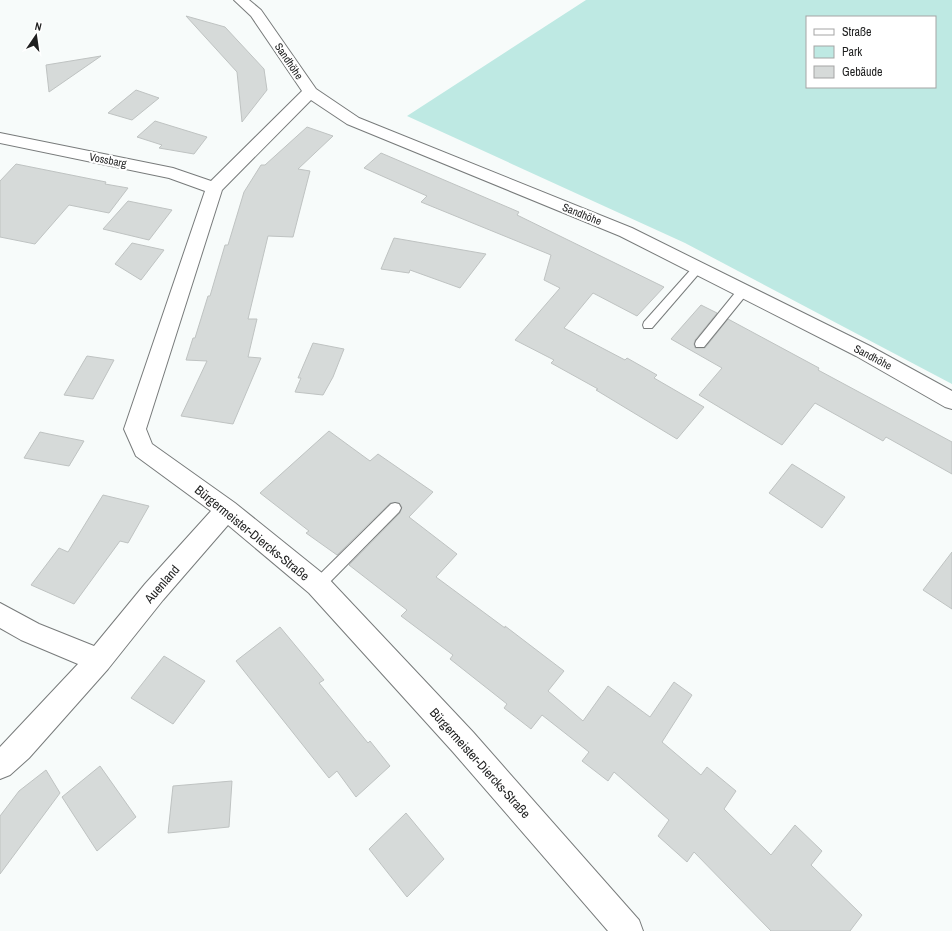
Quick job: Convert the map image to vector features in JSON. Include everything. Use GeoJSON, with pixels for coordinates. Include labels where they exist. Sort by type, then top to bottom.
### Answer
{"type":"FeatureCollection","features":[{"type":"Feature","properties":{"kind":"street","name":"Sandhöhe"},"geometry":{"type":"LineString","coordinates":[[241,0],[256,13],[310,92],[353,121],[626,232],[863,351],[952,401]]}},
{"type":"Feature","properties":{"kind":"street","name":"Bürgermeister-Diercks-Straße"},"geometry":{"type":"LineString","coordinates":[[310,92],[214,188],[135,429],[144,450],[227,510],[318,585],[463,742],[628,931]]}},
{"type":"Feature","properties":{"kind":"street","name":"Vossbarg"},"geometry":{"type":"LineString","coordinates":[[0,138],[173,173],[214,188]]}},
{"type":"Feature","properties":{"kind":"street","name":"Auenland"},"geometry":{"type":"LineString","coordinates":[[0,766],[99,660],[154,592],[227,510]]}},
{"type":"Feature","properties":{"kind":"street"},"geometry":{"type":"LineString","coordinates":[[0,615],[30,632],[99,660]]}},
{"type":"Feature","properties":{"kind":"lane"},"geometry":{"type":"LineString","coordinates":[[648,325],[698,268]]}},
{"type":"Feature","properties":{"kind":"lane"},"geometry":{"type":"LineString","coordinates":[[700,344],[743,291]]}},
{"type":"Feature","properties":{"kind":"lane"},"geometry":{"type":"LineString","coordinates":[[318,585],[395,508]]}},
{"type":"Feature","properties":{"kind":"green space"},"geometry":{"type":"Polygon","coordinates":[[[586,0],[952,0],[952,384],[685,243],[407,116],[586,0]]]}},
{"type":"Feature","properties":{"kind":"building"},"geometry":{"type":"Polygon","coordinates":[[[186,16],[225,27],[264,69],[267,90],[242,122],[237,72],[186,16]]]}},
{"type":"Feature","properties":{"kind":"building"},"geometry":{"type":"Polygon","coordinates":[[[101,56],[49,92],[46,65],[101,56]]]}},
{"type":"Feature","properties":{"kind":"building"},"geometry":{"type":"Polygon","coordinates":[[[136,90],[159,98],[132,120],[108,113],[136,90]]]}},
{"type":"Feature","properties":{"kind":"building"},"geometry":{"type":"Polygon","coordinates":[[[155,121],[207,137],[194,154],[159,148],[162,145],[137,137],[155,121]]]}},
{"type":"Feature","properties":{"kind":"building"},"geometry":{"type":"Polygon","coordinates":[[[307,127],[333,136],[298,169],[310,171],[293,237],[268,236],[248,319],[257,319],[248,357],[261,358],[233,424],[181,416],[207,361],[186,360],[193,338],[195,338],[208,296],[210,296],[225,245],[228,245],[244,192],[261,165],[265,165],[307,127]]]}},
{"type":"Feature","properties":{"kind":"building"},"geometry":{"type":"Polygon","coordinates":[[[381,153],[519,212],[517,215],[664,287],[637,316],[593,293],[564,328],[625,360],[627,358],[657,375],[654,378],[704,407],[677,439],[596,390],[598,389],[551,363],[554,360],[515,340],[560,288],[544,280],[551,255],[421,202],[427,196],[364,168],[381,153]]]}},
{"type":"Feature","properties":{"kind":"building"},"geometry":{"type":"Polygon","coordinates":[[[16,164],[106,182],[105,184],[128,188],[109,213],[69,205],[35,244],[0,237],[0,181],[16,164]]]}},
{"type":"Feature","properties":{"kind":"building"},"geometry":{"type":"Polygon","coordinates":[[[128,201],[172,210],[149,240],[103,229],[128,201]]]}},
{"type":"Feature","properties":{"kind":"building"},"geometry":{"type":"Polygon","coordinates":[[[394,238],[486,254],[460,288],[410,270],[409,273],[381,269],[394,238]]]}},
{"type":"Feature","properties":{"kind":"building"},"geometry":{"type":"Polygon","coordinates":[[[132,243],[164,250],[141,280],[115,264],[132,243]]]}},
{"type":"Feature","properties":{"kind":"building"},"geometry":{"type":"Polygon","coordinates":[[[701,305],[717,313],[695,340],[695,348],[705,348],[728,319],[819,368],[818,370],[952,442],[952,474],[886,437],[883,441],[815,403],[782,445],[699,395],[722,368],[671,339],[701,305]]]}},
{"type":"Feature","properties":{"kind":"building"},"geometry":{"type":"Polygon","coordinates":[[[313,343],[344,349],[333,377],[323,395],[295,392],[301,378],[298,378],[313,343]]]}},
{"type":"Feature","properties":{"kind":"building"},"geometry":{"type":"Polygon","coordinates":[[[87,356],[114,360],[93,399],[64,395],[87,356]]]}},
{"type":"Feature","properties":{"kind":"building"},"geometry":{"type":"Polygon","coordinates":[[[329,431],[370,461],[378,454],[433,492],[409,517],[457,554],[436,577],[505,628],[505,626],[564,671],[548,691],[583,721],[608,686],[650,717],[674,682],[692,695],[662,742],[701,775],[707,767],[736,791],[724,809],[771,855],[795,825],[822,851],[811,865],[862,915],[850,931],[771,931],[694,852],[687,862],[658,836],[669,820],[614,772],[608,781],[582,761],[589,752],[542,715],[531,729],[504,708],[507,704],[450,659],[453,655],[401,616],[407,610],[349,565],[400,513],[402,507],[399,503],[390,503],[337,555],[306,533],[309,531],[260,493],[329,431]]]}},
{"type":"Feature","properties":{"kind":"building"},"geometry":{"type":"Polygon","coordinates":[[[40,432],[84,441],[69,466],[24,458],[40,432]]]}},
{"type":"Feature","properties":{"kind":"building"},"geometry":{"type":"Polygon","coordinates":[[[792,464],[845,497],[822,528],[769,493],[792,464]]]}},
{"type":"Feature","properties":{"kind":"building"},"geometry":{"type":"Polygon","coordinates":[[[103,495],[149,506],[128,543],[120,541],[74,604],[31,585],[59,548],[68,552],[103,495]]]}},
{"type":"Feature","properties":{"kind":"building"},"geometry":{"type":"Polygon","coordinates":[[[952,552],[952,609],[923,590],[952,552]]]}},
{"type":"Feature","properties":{"kind":"building"},"geometry":{"type":"Polygon","coordinates":[[[280,627],[324,680],[319,683],[368,743],[370,741],[390,766],[356,797],[337,771],[329,778],[236,661],[280,627]]]}},
{"type":"Feature","properties":{"kind":"building"},"geometry":{"type":"Polygon","coordinates":[[[164,656],[205,681],[173,724],[131,698],[164,656]]]}},
{"type":"Feature","properties":{"kind":"building"},"geometry":{"type":"Polygon","coordinates":[[[100,766],[136,817],[97,851],[62,797],[100,766]]]}},
{"type":"Feature","properties":{"kind":"building"},"geometry":{"type":"Polygon","coordinates":[[[46,770],[60,793],[0,874],[0,816],[19,791],[46,770]]]}},
{"type":"Feature","properties":{"kind":"building"},"geometry":{"type":"Polygon","coordinates":[[[232,781],[229,827],[168,833],[173,786],[232,781]]]}},
{"type":"Feature","properties":{"kind":"building"},"geometry":{"type":"Polygon","coordinates":[[[406,813],[444,859],[407,897],[369,849],[406,813]]]}}]}
